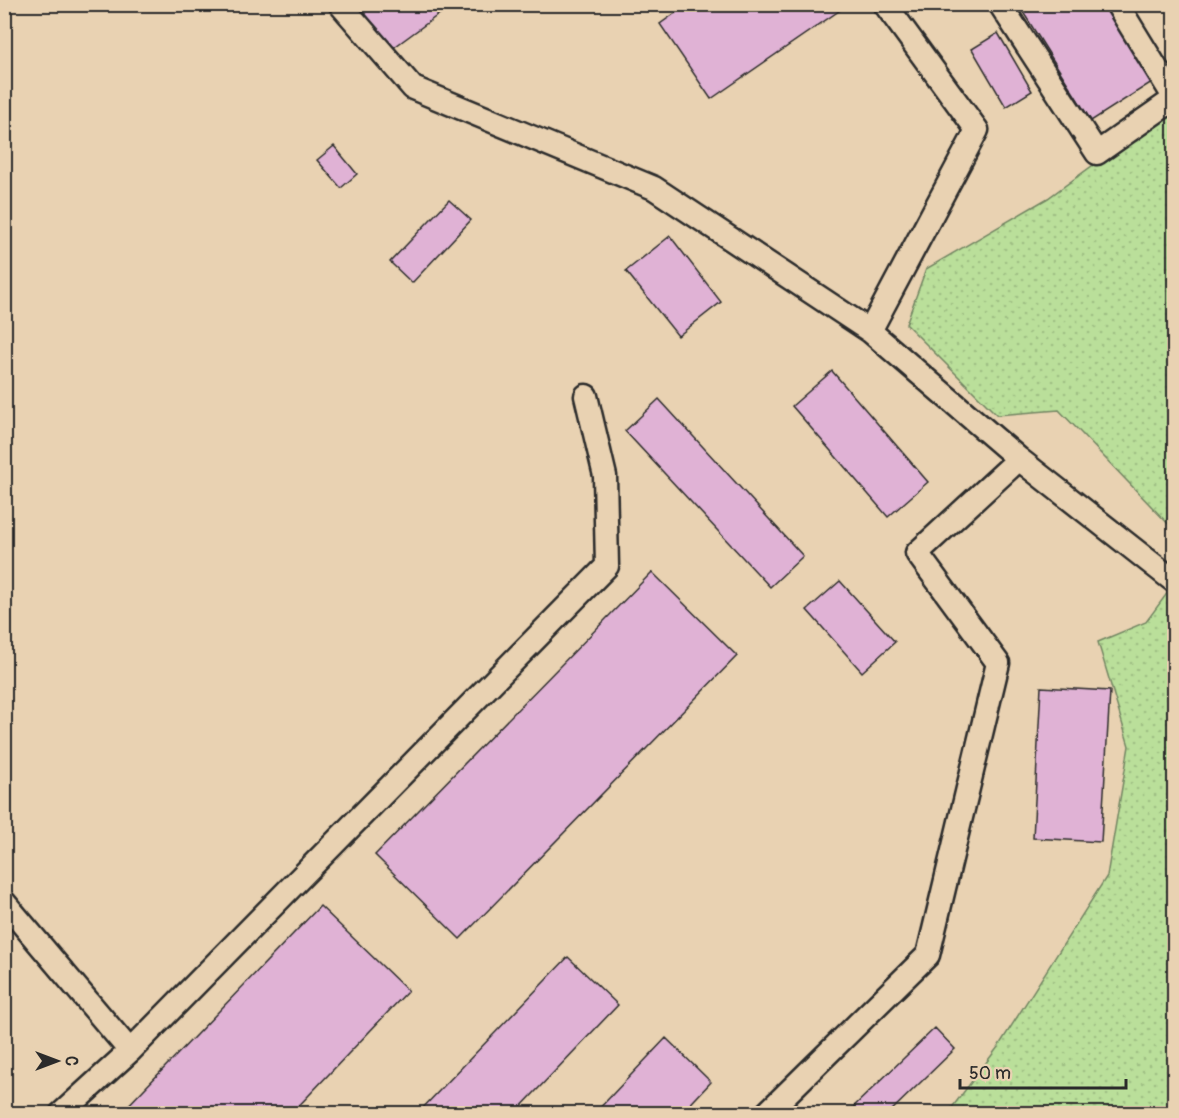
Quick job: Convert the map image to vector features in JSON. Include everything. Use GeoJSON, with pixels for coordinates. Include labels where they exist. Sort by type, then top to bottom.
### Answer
{"type":"FeatureCollection","features":[{"type":"Feature","properties":{"kind":"lane"},"geometry":{"type":"LineString","coordinates":[[340,4],[413,88],[654,188],[870,331],[1019,459],[1174,581]]}},
{"type":"Feature","properties":{"kind":"lane"},"geometry":{"type":"LineString","coordinates":[[870,331],[977,130],[885,4]]}},
{"type":"Feature","properties":{"kind":"lane"},"geometry":{"type":"LineString","coordinates":[[1000,4],[1097,153],[1174,98],[1117,4]]}},
{"type":"Feature","properties":{"kind":"lane"},"geometry":{"type":"LineString","coordinates":[[62,1113],[130,1051],[607,566],[605,476],[586,396]]}},
{"type":"Feature","properties":{"kind":"lane"},"geometry":{"type":"LineString","coordinates":[[766,1113],[928,955],[998,663],[917,553],[1019,459]]}},
{"type":"Feature","properties":{"kind":"lane"},"geometry":{"type":"LineString","coordinates":[[4,902],[130,1051]]}},
{"type":"Feature","properties":{"kind":"green space"},"geometry":{"type":"Polygon","coordinates":[[[1174,106],[1174,530],[1059,410],[997,415],[906,324],[926,269],[1048,198],[1174,106]]]}},
{"type":"Feature","properties":{"kind":"green space"},"geometry":{"type":"Polygon","coordinates":[[[1174,584],[1174,1113],[947,1114],[998,1047],[1107,876],[1129,746],[1098,642],[1146,622],[1174,584]]]}},
{"type":"Feature","properties":{"kind":"building"},"geometry":{"type":"Polygon","coordinates":[[[368,4],[453,4],[389,51],[360,10],[368,4]]]}},
{"type":"Feature","properties":{"kind":"building"},"geometry":{"type":"Polygon","coordinates":[[[688,4],[849,4],[711,99],[660,24],[688,4]]]}},
{"type":"Feature","properties":{"kind":"building"},"geometry":{"type":"Polygon","coordinates":[[[1018,4],[1103,4],[1152,82],[1091,121],[1018,4]]]}},
{"type":"Feature","properties":{"kind":"building"},"geometry":{"type":"Polygon","coordinates":[[[998,33],[1032,91],[1006,107],[972,49],[998,33]]]}},
{"type":"Feature","properties":{"kind":"building"},"geometry":{"type":"Polygon","coordinates":[[[334,146],[357,174],[341,188],[317,160],[334,146]]]}},
{"type":"Feature","properties":{"kind":"building"},"geometry":{"type":"Polygon","coordinates":[[[449,200],[471,220],[412,283],[390,262],[449,200]]]}},
{"type":"Feature","properties":{"kind":"building"},"geometry":{"type":"Polygon","coordinates":[[[670,236],[721,302],[678,336],[626,271],[670,236]]]}},
{"type":"Feature","properties":{"kind":"building"},"geometry":{"type":"Polygon","coordinates":[[[832,371],[928,482],[888,517],[792,406],[832,371]]]}},
{"type":"Feature","properties":{"kind":"building"},"geometry":{"type":"Polygon","coordinates":[[[659,399],[803,556],[770,587],[625,431],[659,399]]]}},
{"type":"Feature","properties":{"kind":"building"},"geometry":{"type":"Polygon","coordinates":[[[652,572],[737,656],[460,939],[375,855],[652,572]]]}},
{"type":"Feature","properties":{"kind":"building"},"geometry":{"type":"Polygon","coordinates":[[[840,581],[895,642],[862,672],[807,610],[840,581]]]}},
{"type":"Feature","properties":{"kind":"building"},"geometry":{"type":"Polygon","coordinates":[[[1041,687],[1110,691],[1101,842],[1033,838],[1041,687]]]}},
{"type":"Feature","properties":{"kind":"building"},"geometry":{"type":"Polygon","coordinates":[[[320,906],[408,991],[291,1114],[120,1114],[320,906]]]}},
{"type":"Feature","properties":{"kind":"building"},"geometry":{"type":"Polygon","coordinates":[[[568,957],[618,1005],[514,1114],[417,1114],[568,957]]]}},
{"type":"Feature","properties":{"kind":"building"},"geometry":{"type":"Polygon","coordinates":[[[935,1028],[955,1049],[888,1114],[846,1114],[935,1028]]]}},
{"type":"Feature","properties":{"kind":"building"},"geometry":{"type":"Polygon","coordinates":[[[666,1038],[711,1082],[681,1114],[594,1114],[666,1038]]]}}]}
